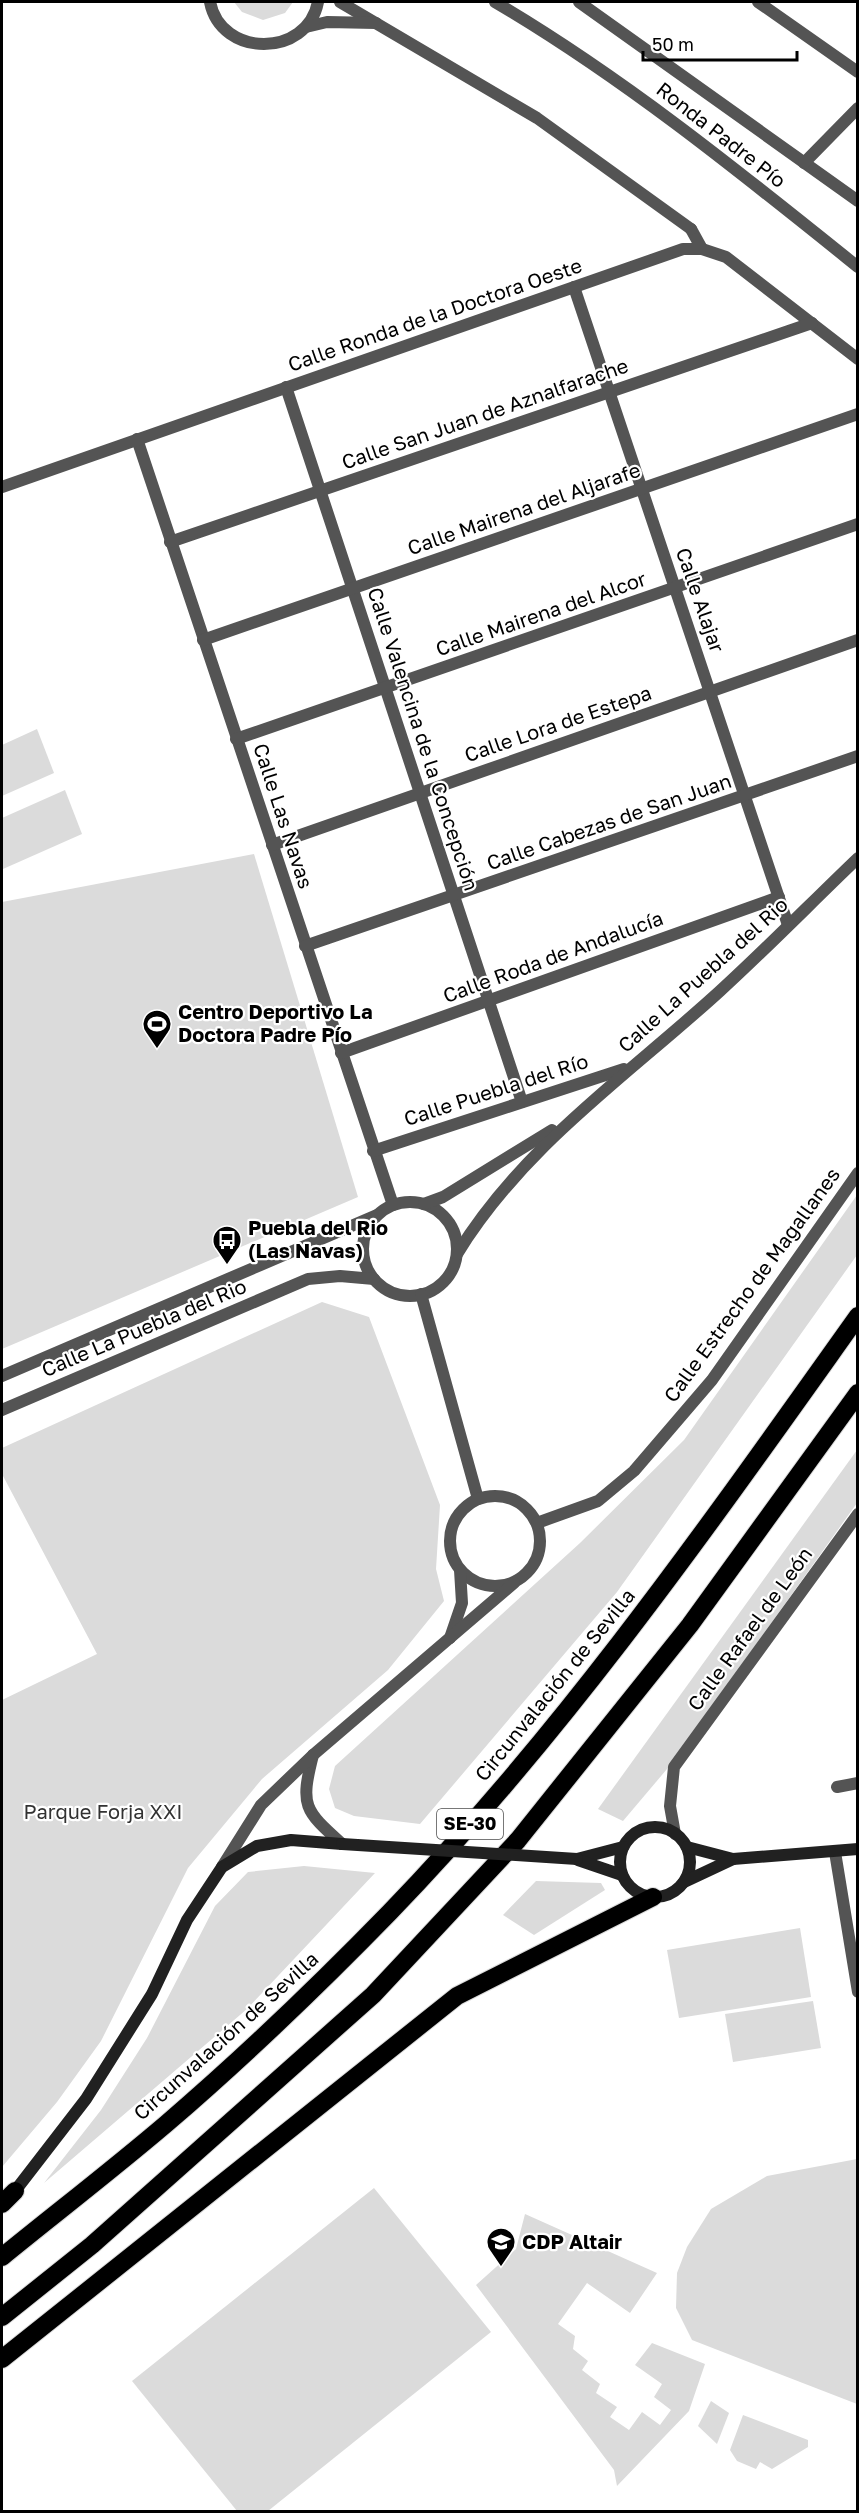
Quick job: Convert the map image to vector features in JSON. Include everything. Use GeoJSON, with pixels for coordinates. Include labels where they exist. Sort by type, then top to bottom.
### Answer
{"type":"FeatureCollection","features":[{"type":"Feature","properties":{"kind":"highway","name":"Circunvalación de Sevilla"},"geometry":{"type":"LineString","coordinates":[[2,2258],[166,2124],[287,2015],[399,1902],[568,1710],[659,1593],[858,1316]]}},
{"type":"Feature","properties":{"kind":"highway","name":"SE-30"},"geometry":{"type":"LineString","coordinates":[[2,2317],[92,2245],[373,1995],[518,1840],[690,1625],[858,1393]]}},
{"type":"Feature","properties":{"kind":"highway"},"geometry":{"type":"LineString","coordinates":[[2,2359],[457,1996],[653,1897]]}},
{"type":"Feature","properties":{"kind":"main road"},"geometry":{"type":"LineString","coordinates":[[684,1882],[690,1859],[687,1847],[675,1834],[654,1827],[643,1829],[633,1835],[623,1847],[620,1859],[622,1875],[634,1890],[653,1897],[665,1896],[684,1882],[733,1859]]}},
{"type":"Feature","properties":{"kind":"main road"},"geometry":{"type":"LineString","coordinates":[[6,2199],[86,2099],[152,1994],[187,1920],[222,1867],[257,1846],[291,1840],[577,1859],[622,1875]]}},
{"type":"Feature","properties":{"kind":"main road"},"geometry":{"type":"LineString","coordinates":[[577,1859],[623,1847]]}},
{"type":"Feature","properties":{"kind":"main road"},"geometry":{"type":"LineString","coordinates":[[687,1847],[733,1859],[858,1849]]}},
{"type":"Feature","properties":{"kind":"street"},"geometry":{"type":"LineString","coordinates":[[210,2],[219,22],[230,33],[244,41],[261,45],[278,44],[293,37],[306,27],[317,10],[318,2]]}},
{"type":"Feature","properties":{"kind":"street"},"geometry":{"type":"LineString","coordinates":[[340,2],[380,23],[537,118],[691,229],[702,249]]}},
{"type":"Feature","properties":{"kind":"street","name":"Ronda Padre Pío"},"geometry":{"type":"LineString","coordinates":[[495,2],[543,30],[634,92],[858,267]]}},
{"type":"Feature","properties":{"kind":"street","name":"Ronda Padre Pío"},"geometry":{"type":"LineString","coordinates":[[579,2],[858,201]]}},
{"type":"Feature","properties":{"kind":"street"},"geometry":{"type":"LineString","coordinates":[[758,2],[858,72]]}},
{"type":"Feature","properties":{"kind":"street"},"geometry":{"type":"LineString","coordinates":[[306,27],[327,22],[380,23]]}},
{"type":"Feature","properties":{"kind":"street"},"geometry":{"type":"LineString","coordinates":[[804,163],[858,108]]}},
{"type":"Feature","properties":{"kind":"street","name":"Calle Ronda de la Doctora Oeste"},"geometry":{"type":"LineString","coordinates":[[2,487],[683,249],[702,249],[726,257],[858,359]]}},
{"type":"Feature","properties":{"kind":"street","name":"Calle Alajar"},"geometry":{"type":"LineString","coordinates":[[574,287],[788,925]]}},
{"type":"Feature","properties":{"kind":"street","name":"Calle San Juan de Aznalfarache"},"geometry":{"type":"LineString","coordinates":[[170,542],[812,322]]}},
{"type":"Feature","properties":{"kind":"street","name":"Calle Valencina de la Concepción"},"geometry":{"type":"LineString","coordinates":[[286,387],[522,1102]]}},
{"type":"Feature","properties":{"kind":"street","name":"Calle Mairena del Aljarafe"},"geometry":{"type":"LineString","coordinates":[[203,640],[858,414]]}},
{"type":"Feature","properties":{"kind":"street","name":"Calle Las Navas"},"geometry":{"type":"LineString","coordinates":[[137,439],[340,1053],[393,1205]]}},
{"type":"Feature","properties":{"kind":"street","name":"Calle Mairena del Alcor"},"geometry":{"type":"LineString","coordinates":[[236,739],[858,524]]}},
{"type":"Feature","properties":{"kind":"street","name":"Calle Lora de Estepa"},"geometry":{"type":"LineString","coordinates":[[272,845],[858,640]]}},
{"type":"Feature","properties":{"kind":"street","name":"Calle Cabezas de San Juan"},"geometry":{"type":"LineString","coordinates":[[305,946],[745,797],[858,756]]}},
{"type":"Feature","properties":{"kind":"street","name":"Calle La Puebla del Rio"},"geometry":{"type":"LineString","coordinates":[[571,1118],[720,992],[858,858]]}},
{"type":"Feature","properties":{"kind":"street","name":"Calle Roda de Andalucía"},"geometry":{"type":"LineString","coordinates":[[340,1053],[779,897]]}},
{"type":"Feature","properties":{"kind":"street","name":"Calle Puebla del Río"},"geometry":{"type":"LineString","coordinates":[[373,1151],[630,1067]]}},
{"type":"Feature","properties":{"kind":"street"},"geometry":{"type":"LineString","coordinates":[[424,1204],[443,1197],[571,1118]]}},
{"type":"Feature","properties":{"kind":"street"},"geometry":{"type":"LineString","coordinates":[[457,1254],[456,1238],[449,1223],[438,1211],[424,1204],[408,1202],[393,1205],[377,1215],[368,1226],[364,1239],[363,1253],[374,1279],[395,1293],[421,1294],[434,1289],[445,1280],[477,1220],[571,1118]]}},
{"type":"Feature","properties":{"kind":"street","name":"Calle Estrecho de Magallanes"},"geometry":{"type":"LineString","coordinates":[[537,1523],[598,1501],[634,1471],[712,1380],[858,1173]]}},
{"type":"Feature","properties":{"kind":"street","name":"Calle La Puebla del Rio"},"geometry":{"type":"LineString","coordinates":[[2,1376],[377,1215]]}},
{"type":"Feature","properties":{"kind":"street","name":"Calle La Puebla del Rio"},"geometry":{"type":"LineString","coordinates":[[2,1410],[308,1279],[340,1276],[374,1279]]}},
{"type":"Feature","properties":{"kind":"street"},"geometry":{"type":"LineString","coordinates":[[421,1294],[477,1499]]}},
{"type":"Feature","properties":{"kind":"street"},"geometry":{"type":"LineString","coordinates":[[222,1867],[261,1805],[313,1755],[526,1575],[537,1558],[540,1537],[537,1523],[530,1511],[519,1502],[505,1497],[491,1496],[477,1499],[465,1506],[456,1517],[451,1530],[451,1551],[460,1570],[462,1603],[450,1639]]}},
{"type":"Feature","properties":{"kind":"street","name":"Calle Rafael de León"},"geometry":{"type":"LineString","coordinates":[[675,1834],[670,1806],[674,1767],[858,1514]]}},
{"type":"Feature","properties":{"kind":"street"},"geometry":{"type":"LineString","coordinates":[[460,1570],[471,1580],[485,1586],[514,1583]]}},
{"type":"Feature","properties":{"kind":"street"},"geometry":{"type":"LineString","coordinates":[[313,1755],[304,1789],[313,1818],[342,1844]]}},
{"type":"Feature","properties":{"kind":"street"},"geometry":{"type":"LineString","coordinates":[[837,1787],[858,1783]]}},
{"type":"Feature","properties":{"kind":"street"},"geometry":{"type":"LineString","coordinates":[[835,1852],[858,1992]]}},
{"type":"Feature","properties":{"kind":"green space"},"geometry":{"type":"Polygon","coordinates":[[[234,2],[293,2],[285,13],[263,20],[242,12],[234,2]]]}},
{"type":"Feature","properties":{"kind":"green space"},"geometry":{"type":"Polygon","coordinates":[[[37,729],[54,773],[2,796],[2,745],[37,729]]]}},
{"type":"Feature","properties":{"kind":"green space"},"geometry":{"type":"Polygon","coordinates":[[[65,790],[82,834],[3,869],[2,818],[65,790]]]}},
{"type":"Feature","properties":{"kind":"green space","name":"Centro Deportivo La Doctora Padre Pío"},"geometry":{"type":"Polygon","coordinates":[[[254,854],[358,1197],[2,1349],[2,902],[254,854]]]}},
{"type":"Feature","properties":{"kind":"green space"},"geometry":{"type":"Polygon","coordinates":[[[857,1195],[857,1255],[617,1592],[420,1824],[354,1816],[335,1808],[329,1789],[335,1766],[580,1543],[684,1440],[857,1195]]]}},
{"type":"Feature","properties":{"kind":"green space","name":"Parque Forja XXI"},"geometry":{"type":"Polygon","coordinates":[[[322,1302],[369,1317],[440,1505],[436,1569],[444,1601],[388,1670],[262,1779],[188,1868],[101,2041],[57,2102],[2,2167],[2,1700],[97,1654],[2,1474],[2,1448],[322,1302]]]}},
{"type":"Feature","properties":{"kind":"green space"},"geometry":{"type":"Polygon","coordinates":[[[857,1450],[857,1503],[667,1769],[623,1821],[598,1809],[857,1450]]]}},
{"type":"Feature","properties":{"kind":"green space"},"geometry":{"type":"Polygon","coordinates":[[[304,1866],[375,1873],[247,2009],[44,2183],[101,2110],[147,2038],[215,1906],[248,1872],[304,1866]]]}},
{"type":"Feature","properties":{"kind":"green space"},"geometry":{"type":"Polygon","coordinates":[[[536,1881],[601,1883],[605,1890],[534,1935],[503,1915],[536,1881]]]}},
{"type":"Feature","properties":{"kind":"green space"},"geometry":{"type":"Polygon","coordinates":[[[800,1928],[811,1997],[679,2018],[667,1950],[800,1928]]]}},
{"type":"Feature","properties":{"kind":"green space"},"geometry":{"type":"Polygon","coordinates":[[[813,2001],[821,2048],[733,2062],[725,2014],[813,2001]]]}},
{"type":"Feature","properties":{"kind":"green space"},"geometry":{"type":"Polygon","coordinates":[[[858,2159],[857,2404],[692,2340],[676,2308],[677,2273],[687,2247],[711,2209],[767,2176],[858,2159]]]}},
{"type":"Feature","properties":{"kind":"green space"},"geometry":{"type":"Polygon","coordinates":[[[374,2188],[491,2332],[268,2511],[237,2511],[132,2381],[374,2188]]]}},
{"type":"Feature","properties":{"kind":"green space"},"geometry":{"type":"Polygon","coordinates":[[[525,2214],[657,2273],[630,2313],[587,2283],[558,2324],[575,2336],[573,2349],[588,2361],[582,2370],[600,2384],[596,2393],[617,2407],[610,2417],[629,2430],[642,2412],[660,2425],[671,2410],[654,2397],[662,2384],[635,2365],[652,2343],[705,2364],[689,2411],[617,2486],[614,2470],[476,2285],[516,2249],[525,2214]]]}},
{"type":"Feature","properties":{"kind":"green space"},"geometry":{"type":"Polygon","coordinates":[[[711,2401],[729,2413],[717,2444],[698,2426],[711,2401]]]}},
{"type":"Feature","properties":{"kind":"green space"},"geometry":{"type":"Polygon","coordinates":[[[743,2415],[808,2440],[808,2447],[772,2469],[760,2462],[756,2469],[737,2461],[730,2450],[743,2415]]]}},
{"type":"Feature","properties":{"kind":"place","name":"Centro Deportivo La Doctora Padre Pío"},"geometry":{"type":"Point","coordinates":[157,1050]}},
{"type":"Feature","properties":{"kind":"place","name":"Puebla del Rio (Las Navas)"},"geometry":{"type":"Point","coordinates":[227,1266]}},
{"type":"Feature","properties":{"kind":"place","name":"CDP Altair"},"geometry":{"type":"Point","coordinates":[501,2268]}}]}
